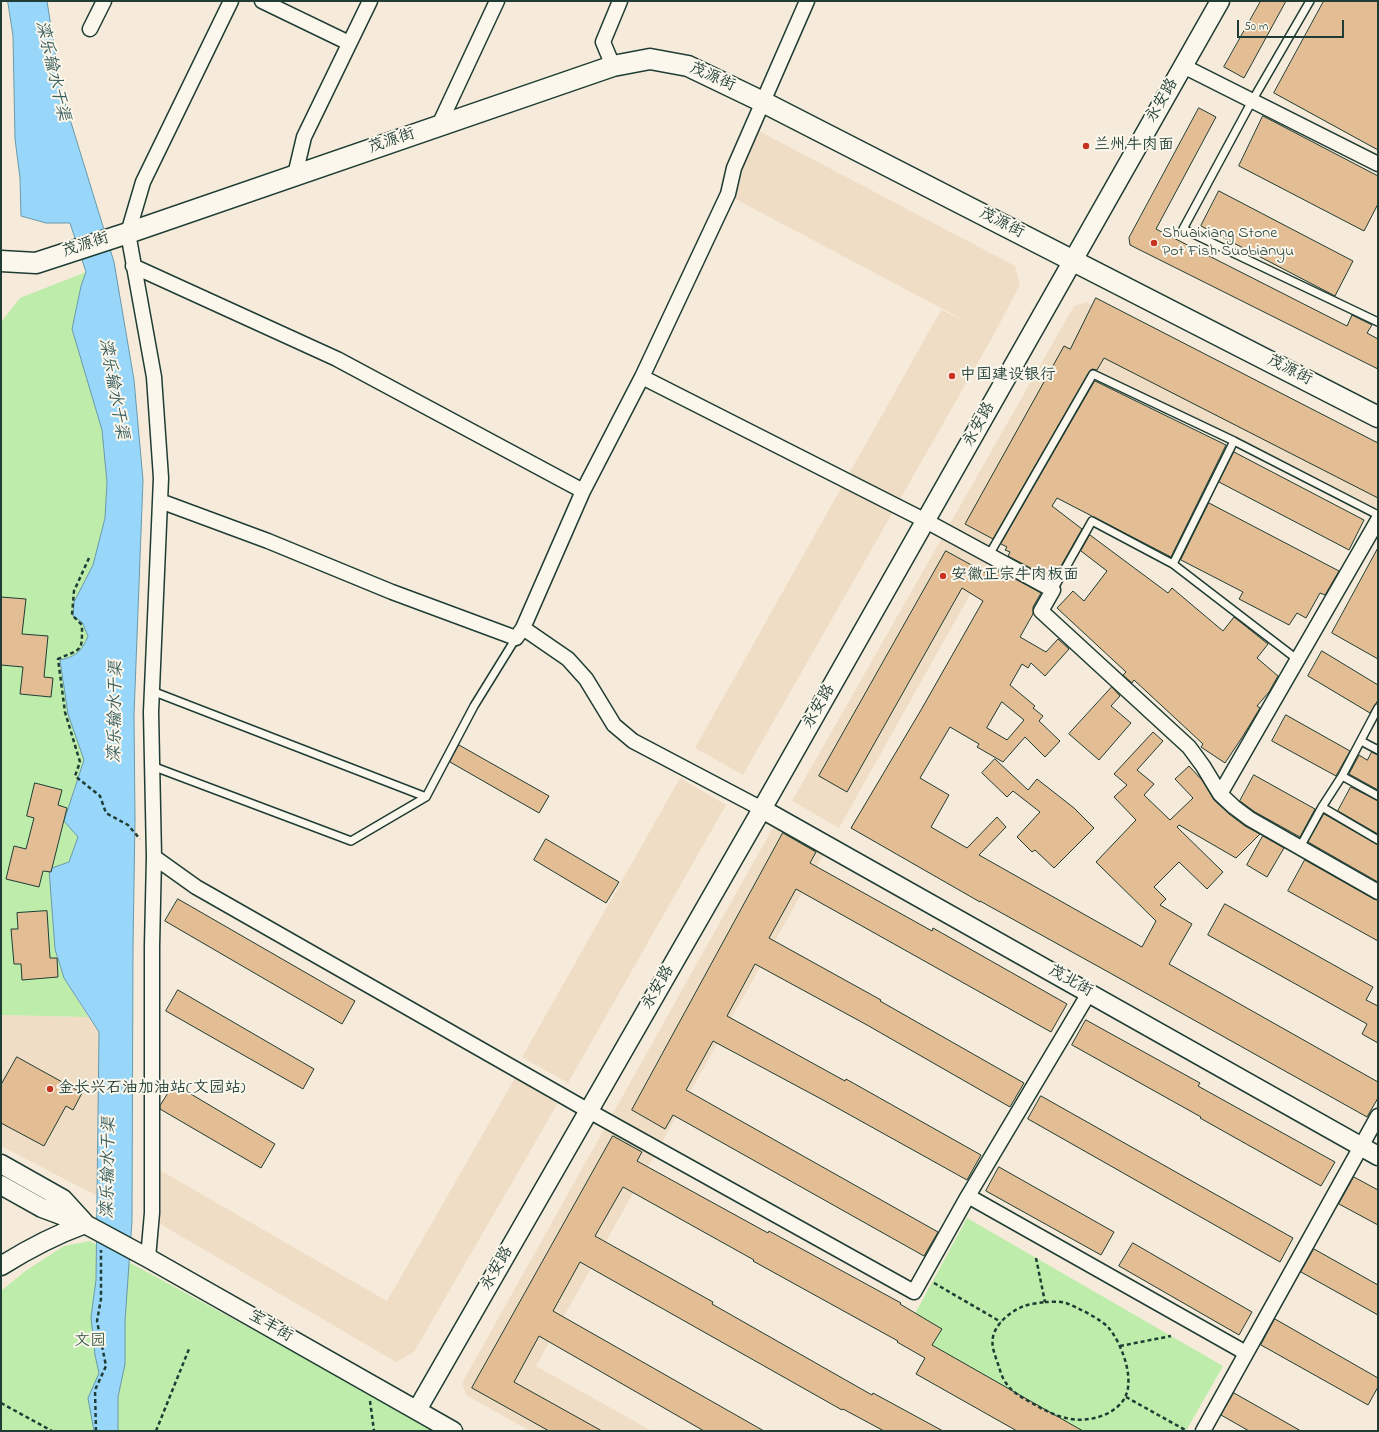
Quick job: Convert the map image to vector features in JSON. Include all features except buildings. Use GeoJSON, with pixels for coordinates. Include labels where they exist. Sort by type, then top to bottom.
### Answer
{"type":"FeatureCollection","features":[{"type":"Feature","properties":{"kind":"main road","name":"茂源街"},"geometry":{"type":"LineString","coordinates":[[1,261],[36,263],[613,66],[650,59],[688,66],[762,102],[1378,417]]}},
{"type":"Feature","properties":{"kind":"street"},"geometry":{"type":"LineString","coordinates":[[90,29],[104,1]]}},
{"type":"Feature","properties":{"kind":"street"},"geometry":{"type":"LineString","coordinates":[[148,1258],[152,1213],[152,946],[154,857],[152,691],[161,478],[154,377],[127,233],[143,182],[231,1]]}},
{"type":"Feature","properties":{"kind":"street"},"geometry":{"type":"LineString","coordinates":[[262,1],[349,43]]}},
{"type":"Feature","properties":{"kind":"street"},"geometry":{"type":"LineString","coordinates":[[295,175],[304,137],[370,1]]}},
{"type":"Feature","properties":{"kind":"street"},"geometry":{"type":"LineString","coordinates":[[439,125],[497,1]]}},
{"type":"Feature","properties":{"kind":"street"},"geometry":{"type":"LineString","coordinates":[[613,66],[604,42],[620,1]]}},
{"type":"Feature","properties":{"kind":"street"},"geometry":{"type":"LineString","coordinates":[[520,633],[582,490],[642,377],[728,194],[734,168],[806,1]]}},
{"type":"Feature","properties":{"kind":"street","name":"永安路"},"geometry":{"type":"LineString","coordinates":[[417,1410],[762,809],[1220,1]]}},
{"type":"Feature","properties":{"kind":"street"},"geometry":{"type":"LineString","coordinates":[[1183,66],[1378,164]]}},
{"type":"Feature","properties":{"kind":"street"},"geometry":{"type":"LineString","coordinates":[[133,266],[337,359],[582,490]]}},
{"type":"Feature","properties":{"kind":"street"},"geometry":{"type":"LineString","coordinates":[[642,377],[926,521],[1053,590],[1041,611],[1189,747],[1203,766],[1220,794],[1250,819],[1378,892]]}},
{"type":"Feature","properties":{"kind":"street"},"geometry":{"type":"LineString","coordinates":[[160,501],[268,541],[392,592],[520,633],[568,659],[586,679],[614,724],[633,741],[762,809]]}},
{"type":"Feature","properties":{"kind":"street"},"geometry":{"type":"LineString","coordinates":[[1220,794],[1378,520]]}},
{"type":"Feature","properties":{"kind":"street","name":"茂北街"},"geometry":{"type":"LineString","coordinates":[[762,809],[1378,1156]]}},
{"type":"Feature","properties":{"kind":"street"},"geometry":{"type":"LineString","coordinates":[[154,857],[196,888],[589,1111],[914,1292],[968,1196],[1089,993]]}},
{"type":"Feature","properties":{"kind":"street"},"geometry":{"type":"LineString","coordinates":[[1203,1431],[1378,1116]]}},
{"type":"Feature","properties":{"kind":"street","name":"宝丰街"},"geometry":{"type":"LineString","coordinates":[[1,1164],[63,1199],[86,1224]]}},
{"type":"Feature","properties":{"kind":"street","name":"宝丰街"},"geometry":{"type":"LineString","coordinates":[[1,1184],[42,1208],[86,1224],[454,1431]]}},
{"type":"Feature","properties":{"kind":"street"},"geometry":{"type":"LineString","coordinates":[[968,1196],[1246,1353]]}},
{"type":"Feature","properties":{"kind":"street"},"geometry":{"type":"LineString","coordinates":[[1,1266],[25,1251],[60,1233],[86,1224]]}},
{"type":"Feature","properties":{"kind":"lane"},"geometry":{"type":"LineString","coordinates":[[1310,1],[1252,101],[1183,229],[1378,322]]}},
{"type":"Feature","properties":{"kind":"lane"},"geometry":{"type":"LineString","coordinates":[[988,555],[1093,374],[1234,441],[1378,515]]}},
{"type":"Feature","properties":{"kind":"lane"},"geometry":{"type":"LineString","coordinates":[[1173,564],[1234,441]]}},
{"type":"Feature","properties":{"kind":"lane"},"geometry":{"type":"LineString","coordinates":[[1053,590],[1092,521],[1173,564],[1298,660]]}},
{"type":"Feature","properties":{"kind":"lane"},"geometry":{"type":"LineString","coordinates":[[152,766],[351,841],[426,797],[474,706],[520,633]]}},
{"type":"Feature","properties":{"kind":"lane"},"geometry":{"type":"LineString","coordinates":[[152,691],[426,797]]}},
{"type":"Feature","properties":{"kind":"lane"},"geometry":{"type":"LineString","coordinates":[[1300,847],[1322,807],[1342,776],[1378,708]]}},
{"type":"Feature","properties":{"kind":"lane"},"geometry":{"type":"LineString","coordinates":[[1361,740],[1378,750]]}},
{"type":"Feature","properties":{"kind":"lane"},"geometry":{"type":"LineString","coordinates":[[1342,776],[1378,796]]}},
{"type":"Feature","properties":{"kind":"lane"},"geometry":{"type":"LineString","coordinates":[[1322,807],[1378,840]]}},
{"type":"Feature","properties":{"kind":"path"},"geometry":{"type":"LineString","coordinates":[[88,558],[74,591],[72,615],[82,624],[82,644],[79,650],[58,659],[65,712],[80,762],[75,776],[100,796],[106,813],[128,825],[154,857]]}},
{"type":"Feature","properties":{"kind":"path"},"geometry":{"type":"LineString","coordinates":[[96,1431],[95,1390],[106,1366],[97,1321],[101,1299],[102,1233]]}},
{"type":"Feature","properties":{"kind":"path"},"geometry":{"type":"LineString","coordinates":[[1036,1258],[1045,1302]]}},
{"type":"Feature","properties":{"kind":"path"},"geometry":{"type":"LineString","coordinates":[[932,1282],[1001,1322]]}},
{"type":"Feature","properties":{"kind":"path"},"geometry":{"type":"LineString","coordinates":[[1045,1302],[1065,1303],[1084,1311],[1107,1327],[1120,1346],[1127,1372],[1128,1388],[1126,1397],[1116,1408],[1105,1415],[1086,1420],[1069,1419],[1046,1412],[1017,1395],[1006,1383],[993,1350],[993,1337],[1001,1322],[1010,1314],[1024,1306],[1045,1302]]}},
{"type":"Feature","properties":{"kind":"path"},"geometry":{"type":"LineString","coordinates":[[1120,1346],[1171,1336]]}},
{"type":"Feature","properties":{"kind":"path"},"geometry":{"type":"LineString","coordinates":[[156,1431],[189,1349]]}},
{"type":"Feature","properties":{"kind":"path"},"geometry":{"type":"LineString","coordinates":[[373,1386],[369,1394],[374,1431]]}},
{"type":"Feature","properties":{"kind":"path"},"geometry":{"type":"LineString","coordinates":[[1126,1397],[1187,1431]]}},
{"type":"Feature","properties":{"kind":"path"},"geometry":{"type":"LineString","coordinates":[[1,1403],[52,1431]]}},
{"type":"Feature","properties":{"kind":"shaded area"},"geometry":{"type":"Polygon","coordinates":[[[759,131],[1015,266],[1020,285],[993,336],[743,775],[695,748],[941,310],[971,324],[726,194],[759,131]]]}},
{"type":"Feature","properties":{"kind":"shaded area"},"geometry":{"type":"Polygon","coordinates":[[[1086,302],[1378,451],[1378,517],[1096,370],[839,828],[792,801],[1074,306],[1086,302]]]}},
{"type":"Feature","properties":{"kind":"shaded area"},"geometry":{"type":"Polygon","coordinates":[[[680,778],[726,805],[568,1083],[522,1057],[680,778]]]}},
{"type":"Feature","properties":{"kind":"shaded area"},"geometry":{"type":"Polygon","coordinates":[[[776,822],[826,850],[536,1366],[652,1431],[530,1431],[466,1395],[462,1383],[776,822]]]}},
{"type":"Feature","properties":{"kind":"shaded area","name":"金长兴石油加油站(文园站)"},"geometry":{"type":"Polygon","coordinates":[[[1,1015],[88,1017],[99,1032],[97,1196],[1,1146],[1,1015]]]}},
{"type":"Feature","properties":{"kind":"shaded area"},"geometry":{"type":"Polygon","coordinates":[[[515,1078],[558,1103],[414,1352],[396,1362],[145,1215],[158,1169],[387,1301],[515,1078]]]}},
{"type":"Feature","properties":{"kind":"green space"},"geometry":{"type":"Polygon","coordinates":[[[86,272],[81,286],[72,329],[102,430],[107,482],[105,518],[93,565],[74,602],[73,615],[82,622],[88,636],[83,646],[75,655],[60,660],[68,714],[84,760],[64,821],[78,837],[69,862],[49,870],[55,949],[64,978],[88,1017],[1,1015],[1,329],[2,321],[20,298],[86,272]]]}},
{"type":"Feature","properties":{"kind":"green space"},"geometry":{"type":"Polygon","coordinates":[[[967,1218],[1223,1366],[1186,1431],[1036,1431],[932,1351],[904,1334],[967,1218]]]}},
{"type":"Feature","properties":{"kind":"green space","name":"文园"},"geometry":{"type":"Polygon","coordinates":[[[90,1241],[439,1431],[1,1431],[1,1291],[24,1272],[64,1246],[90,1241]]]}},
{"type":"Feature","properties":{"kind":"water","name":"滦乐输水干渠"},"geometry":{"type":"Polygon","coordinates":[[[8,1],[47,1],[61,90],[114,262],[134,380],[143,480],[134,715],[135,819],[132,1221],[125,1321],[125,1364],[118,1397],[118,1431],[94,1431],[88,1398],[99,1373],[95,1355],[91,1317],[96,1280],[99,1032],[64,978],[55,949],[49,869],[69,862],[78,837],[64,821],[84,760],[68,714],[60,660],[71,657],[81,650],[88,636],[82,622],[73,616],[74,602],[93,565],[105,518],[107,482],[102,430],[72,329],[81,286],[86,272],[70,223],[46,223],[21,216],[20,178],[15,139],[13,36],[8,1]]]}},
{"type":"Feature","properties":{"kind":"place","name":"兰州牛肉面"},"geometry":{"type":"Point","coordinates":[1086,146]}},
{"type":"Feature","properties":{"kind":"place","name":"Shuaixiang Stone Pot Fish Suobianyu"},"geometry":{"type":"Point","coordinates":[1154,243]}},
{"type":"Feature","properties":{"kind":"place","name":"中国建设银行"},"geometry":{"type":"Point","coordinates":[952,376]}},
{"type":"Feature","properties":{"kind":"place","name":"安徽正宗牛肉板面"},"geometry":{"type":"Point","coordinates":[943,576]}},
{"type":"Feature","properties":{"kind":"place","name":"金长兴石油加油站(文园站)"},"geometry":{"type":"Point","coordinates":[50,1089]}}]}
